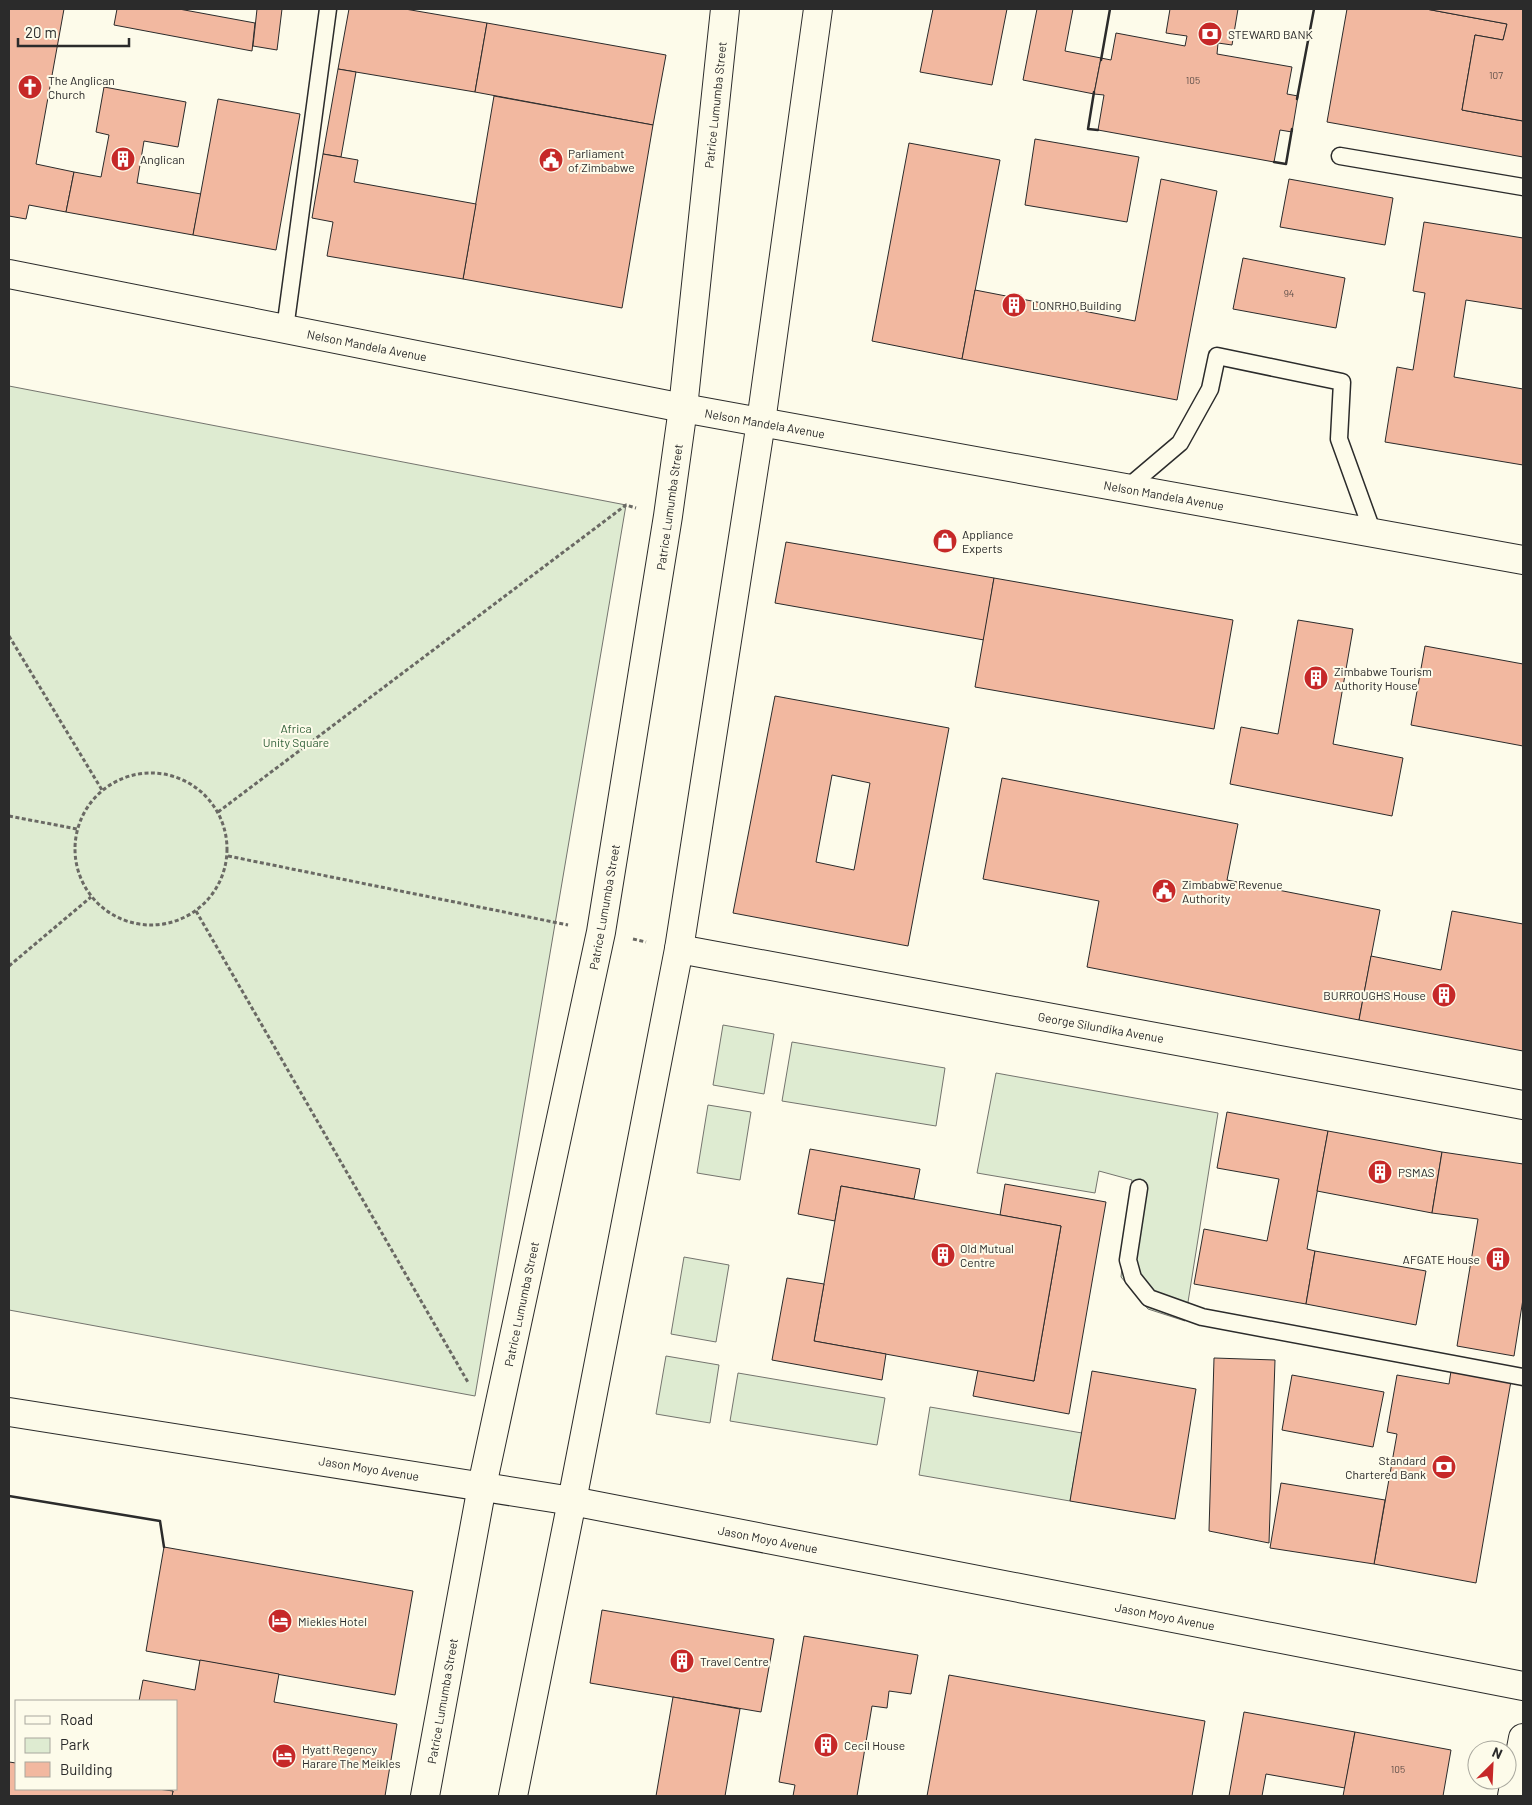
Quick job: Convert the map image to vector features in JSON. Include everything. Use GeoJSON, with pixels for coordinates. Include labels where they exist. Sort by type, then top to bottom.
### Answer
{"type":"FeatureCollection","features":[{"type":"Feature","properties":{"kind":"street","name":"Patrice Lumumba Street"},"geometry":{"type":"LineString","coordinates":[[425,1796],[482,1486],[601,932],[668,516],[683,408],[725,9]]}},
{"type":"Feature","properties":{"kind":"street"},"geometry":{"type":"LineString","coordinates":[[513,1796],[679,949],[760,422],[818,9]]}},
{"type":"Feature","properties":{"kind":"street","name":"Nelson Mandela Avenue"},"geometry":{"type":"LineString","coordinates":[[9,274],[683,408],[1523,560]]}},
{"type":"Feature","properties":{"kind":"street","name":"George Silundika Avenue"},"geometry":{"type":"LineString","coordinates":[[679,949],[1523,1105]]}},
{"type":"Feature","properties":{"kind":"street","name":"Jason Moyo Avenue"},"geometry":{"type":"LineString","coordinates":[[9,1412],[572,1501],[1523,1686]]}},
{"type":"Feature","properties":{"kind":"street"},"geometry":{"type":"LineString","coordinates":[[1512,1796],[1523,1738]]}},
{"type":"Feature","properties":{"kind":"lane"},"geometry":{"type":"LineString","coordinates":[[285,329],[328,9]]}},
{"type":"Feature","properties":{"kind":"lane"},"geometry":{"type":"LineString","coordinates":[[1340,156],[1523,187]]}},
{"type":"Feature","properties":{"kind":"lane"},"geometry":{"type":"LineString","coordinates":[[1127,488],[1180,443],[1210,389],[1217,356],[1342,382],[1339,439],[1372,533]]}},
{"type":"Feature","properties":{"kind":"lane"},"geometry":{"type":"LineString","coordinates":[[1139,1188],[1128,1260],[1133,1278],[1149,1298],[1202,1317],[1523,1377]]}},
{"type":"Feature","properties":{"kind":"path"},"geometry":{"type":"LineString","coordinates":[[218,812],[626,506],[668,516]]}},
{"type":"Feature","properties":{"kind":"path"},"geometry":{"type":"LineString","coordinates":[[9,636],[102,790]]}},
{"type":"Feature","properties":{"kind":"path"},"geometry":{"type":"LineString","coordinates":[[170,774],[198,788],[218,812],[227,835],[228,856],[223,877],[214,894],[196,911],[175,922],[145,926],[114,916],[91,897],[79,875],[75,855],[77,829],[88,804],[102,790],[132,775],[170,774]]}},
{"type":"Feature","properties":{"kind":"path"},"geometry":{"type":"LineString","coordinates":[[9,816],[77,829]]}},
{"type":"Feature","properties":{"kind":"path"},"geometry":{"type":"LineString","coordinates":[[228,856],[679,949]]}},
{"type":"Feature","properties":{"kind":"path"},"geometry":{"type":"LineString","coordinates":[[9,966],[91,897]]}},
{"type":"Feature","properties":{"kind":"path"},"geometry":{"type":"LineString","coordinates":[[196,911],[475,1396],[500,1400]]}},
{"type":"Feature","properties":{"kind":"green space","name":"Africa Unity Square"},"geometry":{"type":"Polygon","coordinates":[[[9,386],[626,505],[475,1396],[9,1310],[9,386]]]}},
{"type":"Feature","properties":{"kind":"green space"},"geometry":{"type":"Polygon","coordinates":[[[723,1025],[774,1034],[764,1094],[713,1085],[723,1025]]]}},
{"type":"Feature","properties":{"kind":"green space"},"geometry":{"type":"Polygon","coordinates":[[[792,1042],[945,1068],[936,1126],[782,1101],[792,1042]]]}},
{"type":"Feature","properties":{"kind":"green space"},"geometry":{"type":"Polygon","coordinates":[[[996,1073],[1218,1113],[1185,1321],[1148,1309],[1121,1277],[1132,1180],[1099,1171],[1095,1193],[977,1173],[996,1073]]]}},
{"type":"Feature","properties":{"kind":"green space"},"geometry":{"type":"Polygon","coordinates":[[[708,1105],[751,1112],[740,1180],[697,1173],[708,1105]]]}},
{"type":"Feature","properties":{"kind":"green space"},"geometry":{"type":"Polygon","coordinates":[[[684,1257],[729,1265],[716,1342],[671,1334],[684,1257]]]}},
{"type":"Feature","properties":{"kind":"green space"},"geometry":{"type":"Polygon","coordinates":[[[666,1356],[719,1365],[710,1423],[656,1414],[666,1356]]]}},
{"type":"Feature","properties":{"kind":"green space"},"geometry":{"type":"Polygon","coordinates":[[[738,1373],[885,1398],[877,1445],[730,1421],[738,1373]]]}},
{"type":"Feature","properties":{"kind":"green space"},"geometry":{"type":"Polygon","coordinates":[[[930,1407],[1082,1433],[1070,1501],[919,1475],[930,1407]]]}},
{"type":"Feature","properties":{"kind":"building","name":"The Anglican Church"},"geometry":{"type":"Polygon","coordinates":[[[9,9],[64,9],[36,164],[74,172],[66,212],[29,205],[26,219],[9,216],[9,9]]]}},
{"type":"Feature","properties":{"kind":"building"},"geometry":{"type":"Polygon","coordinates":[[[117,9],[179,9],[255,23],[252,51],[114,25],[117,9]]]}},
{"type":"Feature","properties":{"kind":"building"},"geometry":{"type":"Polygon","coordinates":[[[257,9],[282,9],[277,50],[253,46],[257,9]]]}},
{"type":"Feature","properties":{"kind":"building"},"geometry":{"type":"Polygon","coordinates":[[[349,9],[405,9],[487,23],[475,92],[338,69],[349,9]]]}},
{"type":"Feature","properties":{"kind":"building"},"geometry":{"type":"Polygon","coordinates":[[[933,9],[1007,9],[992,85],[920,72],[933,9]]]}},
{"type":"Feature","properties":{"kind":"building"},"geometry":{"type":"Polygon","coordinates":[[[1037,9],[1073,9],[1065,51],[1101,58],[1094,94],[1023,80],[1037,9]]]}},
{"type":"Feature","properties":{"kind":"building"},"geometry":{"type":"Polygon","coordinates":[[[1170,9],[1238,9],[1232,45],[1218,43],[1217,54],[1292,67],[1287,94],[1298,96],[1292,132],[1280,130],[1274,162],[1098,130],[1104,95],[1094,94],[1101,58],[1111,60],[1116,33],[1185,46],[1187,36],[1166,33],[1170,9]]]}},
{"type":"Feature","properties":{"kind":"building"},"geometry":{"type":"Polygon","coordinates":[[[1347,9],[1426,9],[1507,24],[1503,40],[1475,35],[1462,110],[1523,121],[1523,157],[1327,122],[1347,9]]]}},
{"type":"Feature","properties":{"kind":"building"},"geometry":{"type":"Polygon","coordinates":[[[1426,9],[1523,9],[1523,121],[1462,110],[1475,35],[1503,40],[1507,24],[1426,9]]]}},
{"type":"Feature","properties":{"kind":"building"},"geometry":{"type":"Polygon","coordinates":[[[487,23],[666,55],[653,125],[475,92],[487,23]]]}},
{"type":"Feature","properties":{"kind":"building"},"geometry":{"type":"Polygon","coordinates":[[[338,69],[356,72],[341,157],[323,154],[338,69]]]}},
{"type":"Feature","properties":{"kind":"building","name":"Anglican"},"geometry":{"type":"Polygon","coordinates":[[[104,87],[186,102],[178,147],[144,141],[137,183],[201,194],[193,235],[66,212],[74,172],[101,177],[109,135],[96,132],[104,87]]]}},
{"type":"Feature","properties":{"kind":"building","name":"Parliament of Zimbabwe"},"geometry":{"type":"Polygon","coordinates":[[[494,96],[653,125],[622,308],[463,279],[494,96]]]}},
{"type":"Feature","properties":{"kind":"building"},"geometry":{"type":"Polygon","coordinates":[[[218,99],[300,114],[276,250],[193,235],[218,99]]]}},
{"type":"Feature","properties":{"kind":"building"},"geometry":{"type":"Polygon","coordinates":[[[1035,139],[1139,157],[1127,222],[1025,205],[1035,139]]]}},
{"type":"Feature","properties":{"kind":"building"},"geometry":{"type":"Polygon","coordinates":[[[909,143],[1000,160],[962,359],[872,341],[909,143]]]}},
{"type":"Feature","properties":{"kind":"building"},"geometry":{"type":"Polygon","coordinates":[[[323,154],[358,160],[354,182],[476,204],[463,279],[327,256],[333,222],[312,218],[323,154]]]}},
{"type":"Feature","properties":{"kind":"building","name":"LONRHO Building"},"geometry":{"type":"Polygon","coordinates":[[[1161,179],[1217,191],[1177,400],[962,359],[975,290],[1135,321],[1161,179]]]}},
{"type":"Feature","properties":{"kind":"building"},"geometry":{"type":"Polygon","coordinates":[[[1289,179],[1393,198],[1385,245],[1280,227],[1289,179]]]}},
{"type":"Feature","properties":{"kind":"building"},"geometry":{"type":"Polygon","coordinates":[[[1424,222],[1523,238],[1523,309],[1466,300],[1454,377],[1523,389],[1523,465],[1385,442],[1397,367],[1413,370],[1425,293],[1413,291],[1424,222]]]}},
{"type":"Feature","properties":{"kind":"building"},"geometry":{"type":"Polygon","coordinates":[[[1243,258],[1345,278],[1336,328],[1233,309],[1243,258]]]}},
{"type":"Feature","properties":{"kind":"building"},"geometry":{"type":"Polygon","coordinates":[[[786,542],[994,578],[984,640],[775,603],[786,542]]]}},
{"type":"Feature","properties":{"kind":"building"},"geometry":{"type":"Polygon","coordinates":[[[994,578],[1233,620],[1214,729],[975,687],[994,578]]]}},
{"type":"Feature","properties":{"kind":"building","name":"Zimbabwe Tourism Authority House"},"geometry":{"type":"Polygon","coordinates":[[[1298,620],[1353,629],[1333,744],[1403,758],[1392,816],[1230,784],[1241,727],[1278,734],[1298,620]]]}},
{"type":"Feature","properties":{"kind":"building"},"geometry":{"type":"Polygon","coordinates":[[[1425,646],[1523,664],[1523,746],[1411,725],[1425,646]]]}},
{"type":"Feature","properties":{"kind":"building"},"geometry":{"type":"Polygon","coordinates":[[[775,696],[949,728],[908,946],[733,913],[775,696]],[[832,775],[816,862],[854,870],[870,783],[832,775]]]}},
{"type":"Feature","properties":{"kind":"building","name":"Zimbabwe Revenue Authority"},"geometry":{"type":"Polygon","coordinates":[[[1002,778],[1238,824],[1227,880],[1380,910],[1359,1020],[1087,967],[1099,901],[983,879],[1002,778]]]}},
{"type":"Feature","properties":{"kind":"building","name":"BURROUGHS House"},"geometry":{"type":"Polygon","coordinates":[[[1452,911],[1523,924],[1523,1051],[1359,1020],[1371,956],[1441,970],[1452,911]]]}},
{"type":"Feature","properties":{"kind":"building"},"geometry":{"type":"Polygon","coordinates":[[[1227,1112],[1328,1131],[1307,1249],[1315,1251],[1306,1304],[1194,1284],[1204,1229],[1267,1241],[1279,1179],[1217,1168],[1227,1112]]]}},
{"type":"Feature","properties":{"kind":"building","name":"PSMAS"},"geometry":{"type":"Polygon","coordinates":[[[1328,1131],[1442,1152],[1432,1213],[1317,1191],[1328,1131]]]}},
{"type":"Feature","properties":{"kind":"building"},"geometry":{"type":"Polygon","coordinates":[[[810,1149],[920,1169],[914,1199],[841,1186],[835,1221],[798,1214],[810,1149]]]}},
{"type":"Feature","properties":{"kind":"building","name":"AFGATE House"},"geometry":{"type":"Polygon","coordinates":[[[1442,1152],[1523,1164],[1523,1299],[1514,1356],[1457,1346],[1478,1219],[1432,1213],[1442,1152]]]}},
{"type":"Feature","properties":{"kind":"building"},"geometry":{"type":"Polygon","coordinates":[[[1005,1184],[1106,1202],[1069,1414],[973,1396],[978,1370],[1034,1381],[1061,1226],[1000,1215],[1005,1184]]]}},
{"type":"Feature","properties":{"kind":"building","name":"Old Mutual Centre"},"geometry":{"type":"Polygon","coordinates":[[[841,1186],[1061,1226],[1034,1381],[814,1341],[841,1186]]]}},
{"type":"Feature","properties":{"kind":"building"},"geometry":{"type":"Polygon","coordinates":[[[1315,1251],[1426,1271],[1416,1325],[1306,1304],[1315,1251]]]}},
{"type":"Feature","properties":{"kind":"building"},"geometry":{"type":"Polygon","coordinates":[[[787,1278],[824,1284],[814,1341],[886,1354],[882,1380],[772,1360],[787,1278]]]}},
{"type":"Feature","properties":{"kind":"building"},"geometry":{"type":"Polygon","coordinates":[[[1214,1358],[1275,1360],[1269,1543],[1209,1531],[1214,1358]]]}},
{"type":"Feature","properties":{"kind":"building"},"geometry":{"type":"Polygon","coordinates":[[[1092,1371],[1196,1389],[1175,1519],[1070,1501],[1092,1371]]]}},
{"type":"Feature","properties":{"kind":"building","name":"Standard Chartered Bank"},"geometry":{"type":"Polygon","coordinates":[[[1451,1371],[1511,1381],[1476,1583],[1374,1564],[1397,1434],[1387,1432],[1397,1375],[1449,1384],[1451,1371]]]}},
{"type":"Feature","properties":{"kind":"building"},"geometry":{"type":"Polygon","coordinates":[[[1292,1375],[1384,1392],[1373,1447],[1282,1430],[1292,1375]]]}},
{"type":"Feature","properties":{"kind":"building"},"geometry":{"type":"Polygon","coordinates":[[[1281,1483],[1385,1500],[1374,1564],[1270,1548],[1281,1483]]]}},
{"type":"Feature","properties":{"kind":"building","name":"Miekles Hotel"},"geometry":{"type":"Polygon","coordinates":[[[164,1547],[413,1591],[395,1695],[146,1651],[164,1547]]]}},
{"type":"Feature","properties":{"kind":"building","name":"Travel Centre"},"geometry":{"type":"Polygon","coordinates":[[[602,1610],[774,1639],[761,1712],[590,1683],[602,1610]]]}},
{"type":"Feature","properties":{"kind":"building","name":"Cecil House"},"geometry":{"type":"Polygon","coordinates":[[[804,1636],[918,1655],[911,1694],[889,1691],[887,1708],[872,1706],[857,1796],[793,1796],[795,1785],[779,1782],[804,1636]]]}},
{"type":"Feature","properties":{"kind":"building","name":"Hyatt Regency Harare The Meikles"},"geometry":{"type":"Polygon","coordinates":[[[200,1660],[279,1674],[274,1702],[397,1724],[385,1796],[172,1796],[173,1791],[166,1790],[178,1790],[178,1700],[139,1700],[143,1680],[195,1690],[200,1660]]]}},
{"type":"Feature","properties":{"kind":"building"},"geometry":{"type":"Polygon","coordinates":[[[949,1675],[1205,1721],[1192,1796],[927,1796],[949,1675]]]}},
{"type":"Feature","properties":{"kind":"building"},"geometry":{"type":"Polygon","coordinates":[[[673,1697],[740,1709],[725,1796],[656,1796],[673,1697]]]}},
{"type":"Feature","properties":{"kind":"building"},"geometry":{"type":"Polygon","coordinates":[[[1244,1712],[1355,1732],[1345,1788],[1266,1774],[1262,1796],[1229,1796],[1244,1712]]]}},
{"type":"Feature","properties":{"kind":"building"},"geometry":{"type":"Polygon","coordinates":[[[1355,1732],[1451,1750],[1443,1796],[1343,1796],[1355,1732]]]}},
{"type":"Feature","properties":{"kind":"building"},"geometry":{"type":"Polygon","coordinates":[[[9,1762],[15,1763],[15,1790],[173,1791],[172,1796],[9,1796],[9,1762]]]}},
{"type":"Feature","properties":{"kind":"wall"},"geometry":{"type":"LineString","coordinates":[[1101,60],[1110,9]]}},
{"type":"Feature","properties":{"kind":"wall"},"geometry":{"type":"LineString","coordinates":[[1297,99],[1314,9]]}},
{"type":"Feature","properties":{"kind":"wall"},"geometry":{"type":"LineString","coordinates":[[1094,92],[1088,129],[1098,130]]}},
{"type":"Feature","properties":{"kind":"wall"},"geometry":{"type":"LineString","coordinates":[[1274,162],[1286,164],[1292,129]]}},
{"type":"Feature","properties":{"kind":"wall"},"geometry":{"type":"LineString","coordinates":[[9,1496],[160,1521],[164,1547]]}},
{"type":"Feature","properties":{"kind":"place","name":"STEWARD BANK"},"geometry":{"type":"Point","coordinates":[1210,34]}},
{"type":"Feature","properties":{"kind":"place","name":"The Anglican Church"},"geometry":{"type":"Point","coordinates":[30,87]}},
{"type":"Feature","properties":{"kind":"place","name":"Anglican"},"geometry":{"type":"Point","coordinates":[123,159]}},
{"type":"Feature","properties":{"kind":"place","name":"Parliament of Zimbabwe"},"geometry":{"type":"Point","coordinates":[551,160]}},
{"type":"Feature","properties":{"kind":"place","name":"LONRHO Building"},"geometry":{"type":"Point","coordinates":[1014,305]}},
{"type":"Feature","properties":{"kind":"place","name":"Appliance Experts"},"geometry":{"type":"Point","coordinates":[945,541]}},
{"type":"Feature","properties":{"kind":"place","name":"Zimbabwe Tourism Authority House"},"geometry":{"type":"Point","coordinates":[1316,678]}},
{"type":"Feature","properties":{"kind":"place","name":"Zimbabwe Revenue Authority"},"geometry":{"type":"Point","coordinates":[1164,891]}},
{"type":"Feature","properties":{"kind":"place","name":"BURROUGHS House"},"geometry":{"type":"Point","coordinates":[1444,995]}},
{"type":"Feature","properties":{"kind":"place","name":"PSMAS"},"geometry":{"type":"Point","coordinates":[1380,1172]}},
{"type":"Feature","properties":{"kind":"place","name":"Old Mutual Centre"},"geometry":{"type":"Point","coordinates":[943,1255]}},
{"type":"Feature","properties":{"kind":"place","name":"AFGATE House"},"geometry":{"type":"Point","coordinates":[1498,1259]}},
{"type":"Feature","properties":{"kind":"place","name":"Standard Chartered Bank"},"geometry":{"type":"Point","coordinates":[1444,1467]}},
{"type":"Feature","properties":{"kind":"place","name":"Miekles Hotel"},"geometry":{"type":"Point","coordinates":[280,1621]}},
{"type":"Feature","properties":{"kind":"place","name":"Travel Centre"},"geometry":{"type":"Point","coordinates":[682,1661]}},
{"type":"Feature","properties":{"kind":"place","name":"Cecil House"},"geometry":{"type":"Point","coordinates":[826,1745]}},
{"type":"Feature","properties":{"kind":"place","name":"Hyatt Regency Harare The Meikles"},"geometry":{"type":"Point","coordinates":[284,1756]}}]}
